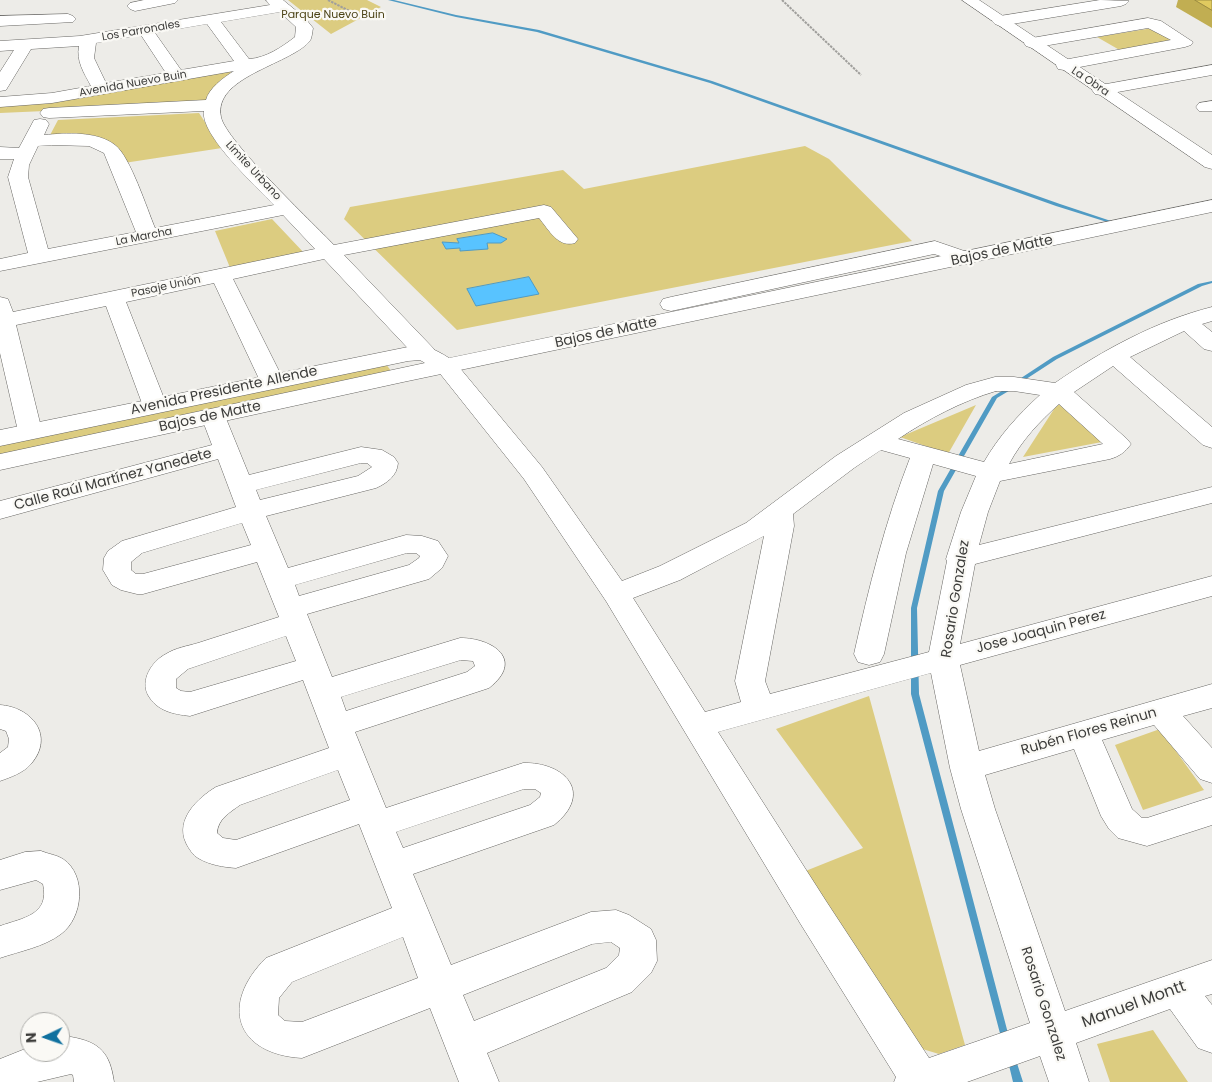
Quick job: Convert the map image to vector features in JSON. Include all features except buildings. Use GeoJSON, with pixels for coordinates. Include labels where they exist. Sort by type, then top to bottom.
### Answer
{"type":"FeatureCollection","features":[{"type":"Feature","properties":{"kind":"street"},"geometry":{"type":"LineString","coordinates":[[126,33],[135,11],[133,3],[170,0]]}},
{"type":"Feature","properties":{"kind":"street","name":"La Obra"},"geometry":{"type":"LineString","coordinates":[[969,0],[1212,163]]}},
{"type":"Feature","properties":{"kind":"street"},"geometry":{"type":"LineString","coordinates":[[1000,21],[1121,1]]}},
{"type":"Feature","properties":{"kind":"street"},"geometry":{"type":"LineString","coordinates":[[212,105],[218,93],[229,82],[248,69],[293,48],[305,35],[303,24],[278,4]]}},
{"type":"Feature","properties":{"kind":"street","name":"Los Parronales"},"geometry":{"type":"LineString","coordinates":[[0,46],[90,39],[211,19],[278,4]]}},
{"type":"Feature","properties":{"kind":"street"},"geometry":{"type":"LineString","coordinates":[[0,21],[67,12],[54,43]]}},
{"type":"Feature","properties":{"kind":"street"},"geometry":{"type":"LineString","coordinates":[[211,19],[245,64]]}},
{"type":"Feature","properties":{"kind":"street"},"geometry":{"type":"LineString","coordinates":[[1032,43],[1148,23],[1156,24],[1185,42],[1064,65]]}},
{"type":"Feature","properties":{"kind":"street"},"geometry":{"type":"LineString","coordinates":[[145,30],[176,76]]}},
{"type":"Feature","properties":{"kind":"street"},"geometry":{"type":"LineString","coordinates":[[90,39],[85,48],[85,57],[100,89]]}},
{"type":"Feature","properties":{"kind":"street"},"geometry":{"type":"LineString","coordinates":[[0,86],[25,45]]}},
{"type":"Feature","properties":{"kind":"street","name":"Avenida Nuevo Buin"},"geometry":{"type":"LineString","coordinates":[[0,102],[42,99],[265,61]]}},
{"type":"Feature","properties":{"kind":"street"},"geometry":{"type":"LineString","coordinates":[[1101,90],[1212,70]]}},
{"type":"Feature","properties":{"kind":"street","name":"Avenida Nuevo Buin"},"geometry":{"type":"LineString","coordinates":[[0,116],[212,105]]}},
{"type":"Feature","properties":{"kind":"street","name":"Límite Urbano"},"geometry":{"type":"LineString","coordinates":[[212,105],[212,118],[218,133],[329,252],[435,360],[533,473],[616,594],[918,1081]]}},
{"type":"Feature","properties":{"kind":"street"},"geometry":{"type":"LineString","coordinates":[[40,257],[18,177],[19,169],[45,113]]}},
{"type":"Feature","properties":{"kind":"street"},"geometry":{"type":"LineString","coordinates":[[0,153],[81,140],[96,142],[109,148],[116,157],[148,236]]}},
{"type":"Feature","properties":{"kind":"street","name":"Bajos de Matte"},"geometry":{"type":"LineString","coordinates":[[0,462],[213,416],[435,360],[966,258],[1212,206]]}},
{"type":"Feature","properties":{"kind":"street","name":"La Marcha"},"geometry":{"type":"LineString","coordinates":[[0,265],[288,208]]}},
{"type":"Feature","properties":{"kind":"street","name":"Pasaje Unión"},"geometry":{"type":"LineString","coordinates":[[2,312],[114,298],[329,252],[544,211],[568,239]]}},
{"type":"Feature","properties":{"kind":"street"},"geometry":{"type":"LineString","coordinates":[[671,304],[935,247],[966,258]]}},
{"type":"Feature","properties":{"kind":"street"},"geometry":{"type":"LineString","coordinates":[[221,275],[272,381]]}},
{"type":"Feature","properties":{"kind":"street"},"geometry":{"type":"LineString","coordinates":[[114,298],[155,406]]}},
{"type":"Feature","properties":{"kind":"street"},"geometry":{"type":"LineString","coordinates":[[2,312],[30,431]]}},
{"type":"Feature","properties":{"kind":"street"},"geometry":{"type":"LineString","coordinates":[[1199,318],[1212,344]]}},
{"type":"Feature","properties":{"kind":"street","name":"Rosario Gonzalez"},"geometry":{"type":"LineString","coordinates":[[1069,1082],[1041,1038],[966,768],[934,661],[976,504],[957,463],[1009,442],[1024,422],[1059,391],[1115,356],[1199,318]]}},
{"type":"Feature","properties":{"kind":"street","name":"Avenida Presidente Allende"},"geometry":{"type":"LineString","coordinates":[[0,438],[408,354],[435,360]]}},
{"type":"Feature","properties":{"kind":"street"},"geometry":{"type":"LineString","coordinates":[[1115,356],[1207,430]]}},
{"type":"Feature","properties":{"kind":"street"},"geometry":{"type":"LineString","coordinates":[[616,594],[670,573],[756,529],[845,462],[913,418],[974,390],[995,384],[1019,384],[1059,391],[1118,444],[1110,451],[1004,473],[877,442]]}},
{"type":"Feature","properties":{"kind":"street"},"geometry":{"type":"LineString","coordinates":[[213,416],[479,1082]]}},
{"type":"Feature","properties":{"kind":"street","name":"Calle Raúl Martínez Yanedete"},"geometry":{"type":"LineString","coordinates":[[0,510],[227,449]]}},
{"type":"Feature","properties":{"kind":"street"},"geometry":{"type":"LineString","coordinates":[[881,663],[894,542],[909,490],[957,463]]}},
{"type":"Feature","properties":{"kind":"street"},"geometry":{"type":"LineString","coordinates":[[960,559],[1212,495]]}},
{"type":"Feature","properties":{"kind":"street"},"geometry":{"type":"LineString","coordinates":[[246,498],[132,547],[118,558],[117,566],[120,576],[131,584],[143,584],[267,550]]}},
{"type":"Feature","properties":{"kind":"street"},"geometry":{"type":"LineString","coordinates":[[759,708],[750,682],[780,526],[780,512]]}},
{"type":"Feature","properties":{"kind":"street"},"geometry":{"type":"LineString","coordinates":[[279,580],[406,544],[422,544],[433,552],[434,557],[432,563],[419,572],[293,616],[177,661],[164,672],[159,685],[160,691],[171,702],[190,704],[318,679],[460,648],[476,649],[484,652],[491,663],[485,676],[478,680],[343,740],[217,802],[202,818],[201,837],[206,845],[224,854],[236,854],[523,776],[542,776],[550,780],[556,787],[558,800],[555,806],[542,815],[393,866]]}},
{"type":"Feature","properties":{"kind":"street","name":"Jose Joaquin Perez"},"geometry":{"type":"LineString","coordinates":[[697,726],[759,708],[881,663],[934,661],[1212,586]]}},
{"type":"Feature","properties":{"kind":"street","name":"Rubén Flores Reinun"},"geometry":{"type":"LineString","coordinates":[[966,768],[1212,696]]}},
{"type":"Feature","properties":{"kind":"street"},"geometry":{"type":"LineString","coordinates":[[1160,711],[1212,770]]}},
{"type":"Feature","properties":{"kind":"street"},"geometry":{"type":"LineString","coordinates":[[0,717],[13,718],[20,724],[24,745],[19,756],[0,768]]}},
{"type":"Feature","properties":{"kind":"street"},"geometry":{"type":"LineString","coordinates":[[1083,733],[1118,816],[1127,826],[1140,832],[1147,832],[1212,810]]}},
{"type":"Feature","properties":{"kind":"street"},"geometry":{"type":"LineString","coordinates":[[0,875],[32,866],[49,868],[56,874],[63,896],[62,905],[51,921],[35,930],[0,942]]}},
{"type":"Feature","properties":{"kind":"street"},"geometry":{"type":"LineString","coordinates":[[413,916],[279,970],[262,986],[258,997],[259,1018],[270,1034],[278,1039],[302,1040],[591,928],[616,926],[638,940],[638,961],[619,980],[464,1044]]}},
{"type":"Feature","properties":{"kind":"street","name":"Manuel Montt"},"geometry":{"type":"LineString","coordinates":[[918,1081],[1212,977]]}},
{"type":"Feature","properties":{"kind":"street"},"geometry":{"type":"LineString","coordinates":[[1177,989],[1212,1035]]}},
{"type":"Feature","properties":{"kind":"street"},"geometry":{"type":"LineString","coordinates":[[0,1078],[56,1058],[73,1055],[81,1057],[88,1063],[94,1082]]}},
{"type":"Feature","properties":{"kind":"path"},"geometry":{"type":"LineString","coordinates":[[328,0],[365,19]]}},
{"type":"Feature","properties":{"kind":"path"},"geometry":{"type":"LineString","coordinates":[[782,0],[861,75]]}},
{"type":"Feature","properties":{"kind":"green space","name":"Parque Nuevo Buin"},"geometry":{"type":"Polygon","coordinates":[[[288,0],[367,0],[381,7],[331,34],[288,0]]]}},
{"type":"Feature","properties":{"kind":"green space"},"geometry":{"type":"Polygon","coordinates":[[[1153,28],[1180,43],[1123,52],[1097,37],[1153,28]]]}},
{"type":"Feature","properties":{"kind":"green space"},"geometry":{"type":"Polygon","coordinates":[[[232,71],[203,104],[0,113],[0,105],[232,71]]]}},
{"type":"Feature","properties":{"kind":"green space"},"geometry":{"type":"Polygon","coordinates":[[[199,113],[222,148],[124,163],[118,150],[110,143],[94,139],[49,137],[58,120],[199,113]]]}},
{"type":"Feature","properties":{"kind":"green space"},"geometry":{"type":"Polygon","coordinates":[[[805,146],[829,159],[912,241],[457,330],[344,219],[350,207],[563,170],[584,189],[805,146]]]}},
{"type":"Feature","properties":{"kind":"green space"},"geometry":{"type":"Polygon","coordinates":[[[272,219],[306,255],[231,270],[215,231],[272,219]]]}},
{"type":"Feature","properties":{"kind":"green space"},"geometry":{"type":"Polygon","coordinates":[[[385,363],[392,372],[0,458],[0,441],[385,363]]]}},
{"type":"Feature","properties":{"kind":"green space"},"geometry":{"type":"Polygon","coordinates":[[[1058,403],[1102,442],[1023,457],[1058,403]]]}},
{"type":"Feature","properties":{"kind":"green space"},"geometry":{"type":"Polygon","coordinates":[[[976,405],[948,454],[900,437],[976,405]]]}},
{"type":"Feature","properties":{"kind":"green space"},"geometry":{"type":"Polygon","coordinates":[[[869,696],[965,1045],[939,1054],[919,1048],[798,874],[863,848],[776,729],[869,696]]]}},
{"type":"Feature","properties":{"kind":"green space"},"geometry":{"type":"Polygon","coordinates":[[[1160,729],[1204,790],[1143,810],[1115,745],[1160,729]]]}},
{"type":"Feature","properties":{"kind":"green space"},"geometry":{"type":"Polygon","coordinates":[[[1153,1030],[1188,1082],[1110,1082],[1097,1044],[1153,1030]]]}},
{"type":"Feature","properties":{"kind":"water"},"geometry":{"type":"Polygon","coordinates":[[[493,233],[507,239],[501,243],[487,243],[488,249],[460,251],[460,248],[446,249],[442,242],[459,243],[457,239],[493,233]]]}},
{"type":"Feature","properties":{"kind":"water"},"geometry":{"type":"Polygon","coordinates":[[[529,277],[539,294],[476,306],[467,289],[529,277]]]}},
{"type":"Feature","properties":{"kind":"waterway"},"geometry":{"type":"LineString","coordinates":[[390,0],[456,16],[538,31],[711,82],[1058,205],[1109,221]]}},
{"type":"Feature","properties":{"kind":"waterway"},"geometry":{"type":"LineString","coordinates":[[1018,382],[1055,358],[1200,285],[1212,282]]}},
{"type":"Feature","properties":{"kind":"waterway"},"geometry":{"type":"LineString","coordinates":[[1006,1041],[915,694],[914,608],[941,491],[995,397],[1010,388]]}},
{"type":"Feature","properties":{"kind":"waterway"},"geometry":{"type":"LineString","coordinates":[[1011,1057],[1018,1082]]}}]}
